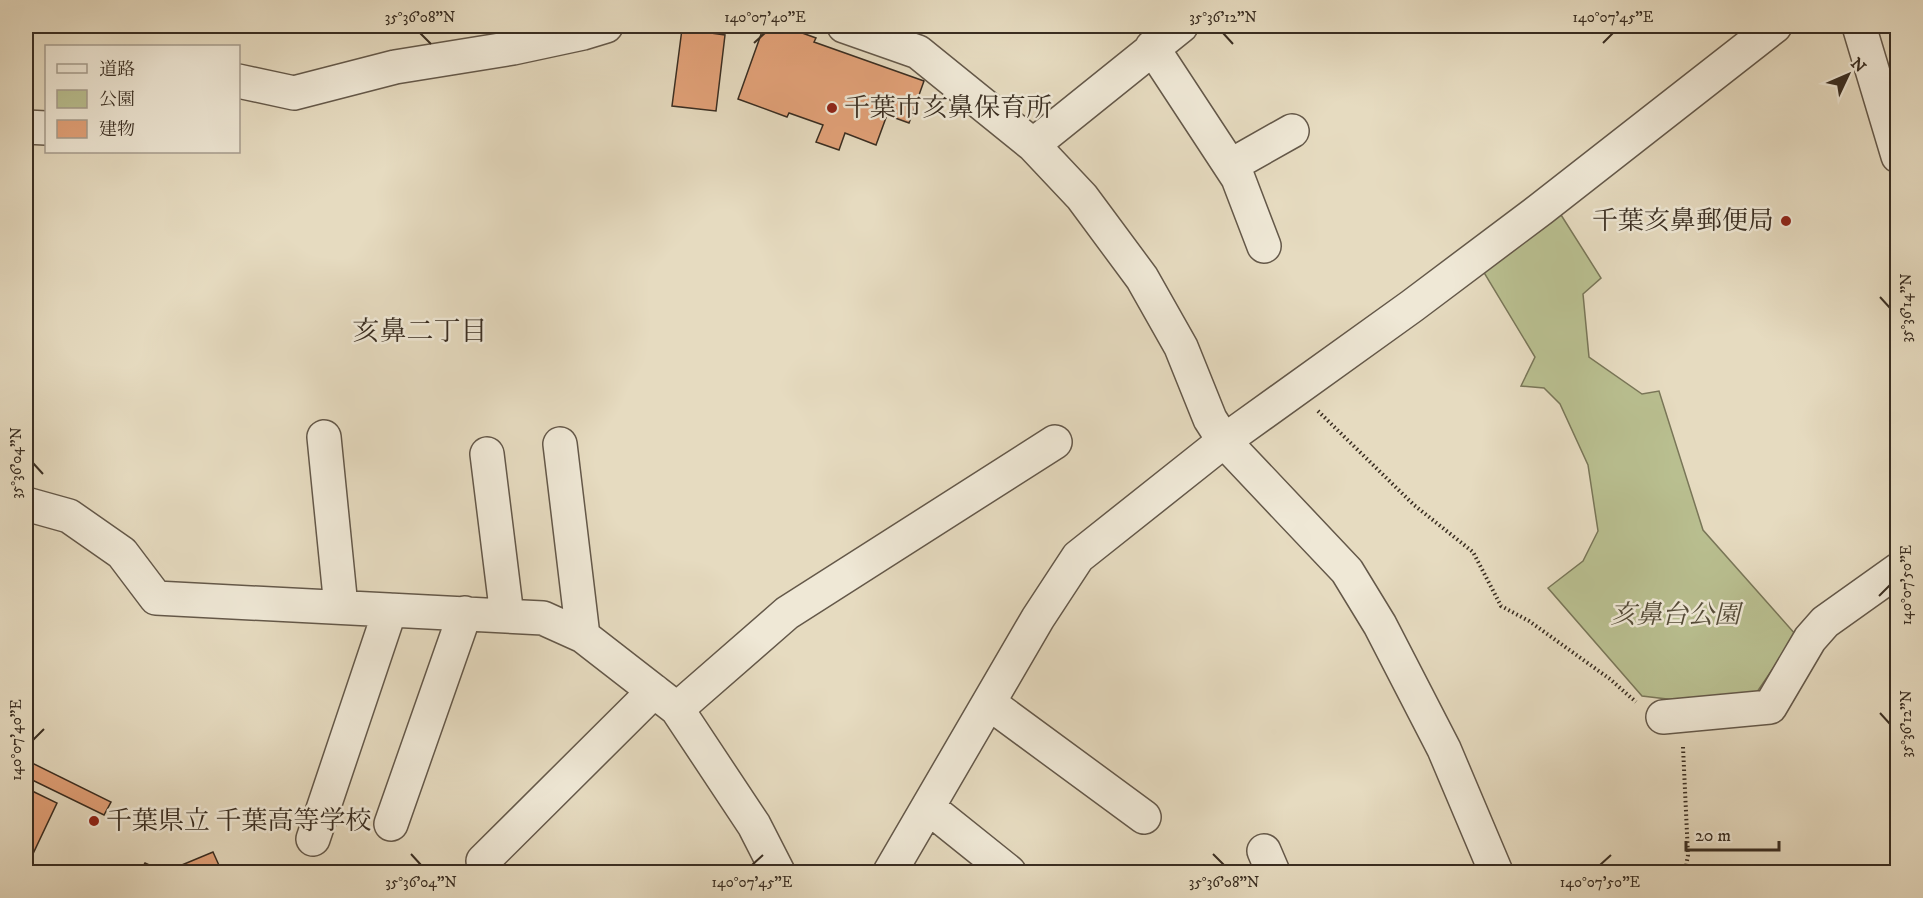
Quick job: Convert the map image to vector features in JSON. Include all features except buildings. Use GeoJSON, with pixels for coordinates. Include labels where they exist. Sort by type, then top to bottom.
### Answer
{"type":"FeatureCollection","features":[{"type":"Feature","properties":{"kind":"street"},"geometry":{"type":"LineString","coordinates":[[240,81],[294,93],[395,67],[513,48],[606,26]]}},
{"type":"Feature","properties":{"kind":"street"},"geometry":{"type":"LineString","coordinates":[[844,26],[918,52],[1033,146],[1082,197],[1142,278],[1181,347],[1210,419],[1224,441],[1347,572],[1380,625],[1444,749],[1496,873]]}},
{"type":"Feature","properties":{"kind":"street"},"geometry":{"type":"LineString","coordinates":[[1033,146],[1152,47],[1181,26]]}},
{"type":"Feature","properties":{"kind":"street"},"geometry":{"type":"LineString","coordinates":[[890,873],[1038,618],[1078,557],[1224,441],[1412,306],[1776,26]]}},
{"type":"Feature","properties":{"kind":"street"},"geometry":{"type":"LineString","coordinates":[[1859,26],[1898,156]]}},
{"type":"Feature","properties":{"kind":"street"},"geometry":{"type":"LineString","coordinates":[[1152,47],[1238,178],[1264,246]]}},
{"type":"Feature","properties":{"kind":"street"},"geometry":{"type":"LineString","coordinates":[[26,127],[45,128]]}},
{"type":"Feature","properties":{"kind":"street"},"geometry":{"type":"LineString","coordinates":[[1230,166],[1292,131]]}},
{"type":"Feature","properties":{"kind":"street"},"geometry":{"type":"LineString","coordinates":[[324,437],[341,607]]}},
{"type":"Feature","properties":{"kind":"street"},"geometry":{"type":"LineString","coordinates":[[483,861],[665,700],[788,613],[1055,442]]}},
{"type":"Feature","properties":{"kind":"street"},"geometry":{"type":"LineString","coordinates":[[560,444],[583,636]]}},
{"type":"Feature","properties":{"kind":"street"},"geometry":{"type":"LineString","coordinates":[[487,454],[507,616]]}},
{"type":"Feature","properties":{"kind":"street"},"geometry":{"type":"LineString","coordinates":[[26,504],[69,516],[122,553],[156,598],[543,618],[583,636],[665,700],[754,825],[778,873]]}},
{"type":"Feature","properties":{"kind":"street"},"geometry":{"type":"LineString","coordinates":[[1663,717],[1770,707],[1810,639],[1825,622],[1898,570]]}},
{"type":"Feature","properties":{"kind":"street"},"geometry":{"type":"LineString","coordinates":[[313,839],[390,610]]}},
{"type":"Feature","properties":{"kind":"street"},"geometry":{"type":"LineString","coordinates":[[391,824],[465,613]]}},
{"type":"Feature","properties":{"kind":"street"},"geometry":{"type":"LineString","coordinates":[[989,703],[1144,817]]}},
{"type":"Feature","properties":{"kind":"street"},"geometry":{"type":"LineString","coordinates":[[928,807],[1009,873]]}},
{"type":"Feature","properties":{"kind":"path"},"geometry":{"type":"LineString","coordinates":[[1297,389],[1414,506],[1473,552],[1501,606],[1529,621],[1610,680],[1640,705],[1663,717],[1683,749],[1688,855],[1685,873]]}},
{"type":"Feature","properties":{"kind":"green space","name":"亥鼻台公園"},"geometry":{"type":"Polygon","coordinates":[[[1556,207],[1601,278],[1583,294],[1589,357],[1642,394],[1659,391],[1703,530],[1796,635],[1757,692],[1684,701],[1642,696],[1548,588],[1583,561],[1598,531],[1588,465],[1560,404],[1544,388],[1521,386],[1535,357],[1480,266],[1556,207]]]}},
{"type":"Feature","properties":{"kind":"place","name":"千葉市亥鼻保育所"},"geometry":{"type":"Point","coordinates":[832,108]}},
{"type":"Feature","properties":{"kind":"place","name":"千葉亥鼻郵便局"},"geometry":{"type":"Point","coordinates":[1786,221]}},
{"type":"Feature","properties":{"kind":"place","name":"千葉県立 千葉高等学校"},"geometry":{"type":"Point","coordinates":[94,821]}},
{"type":"Feature","properties":{"kind":"district","name":"亥鼻二丁目"},"geometry":{"type":"Point","coordinates":[420,332]}}]}
